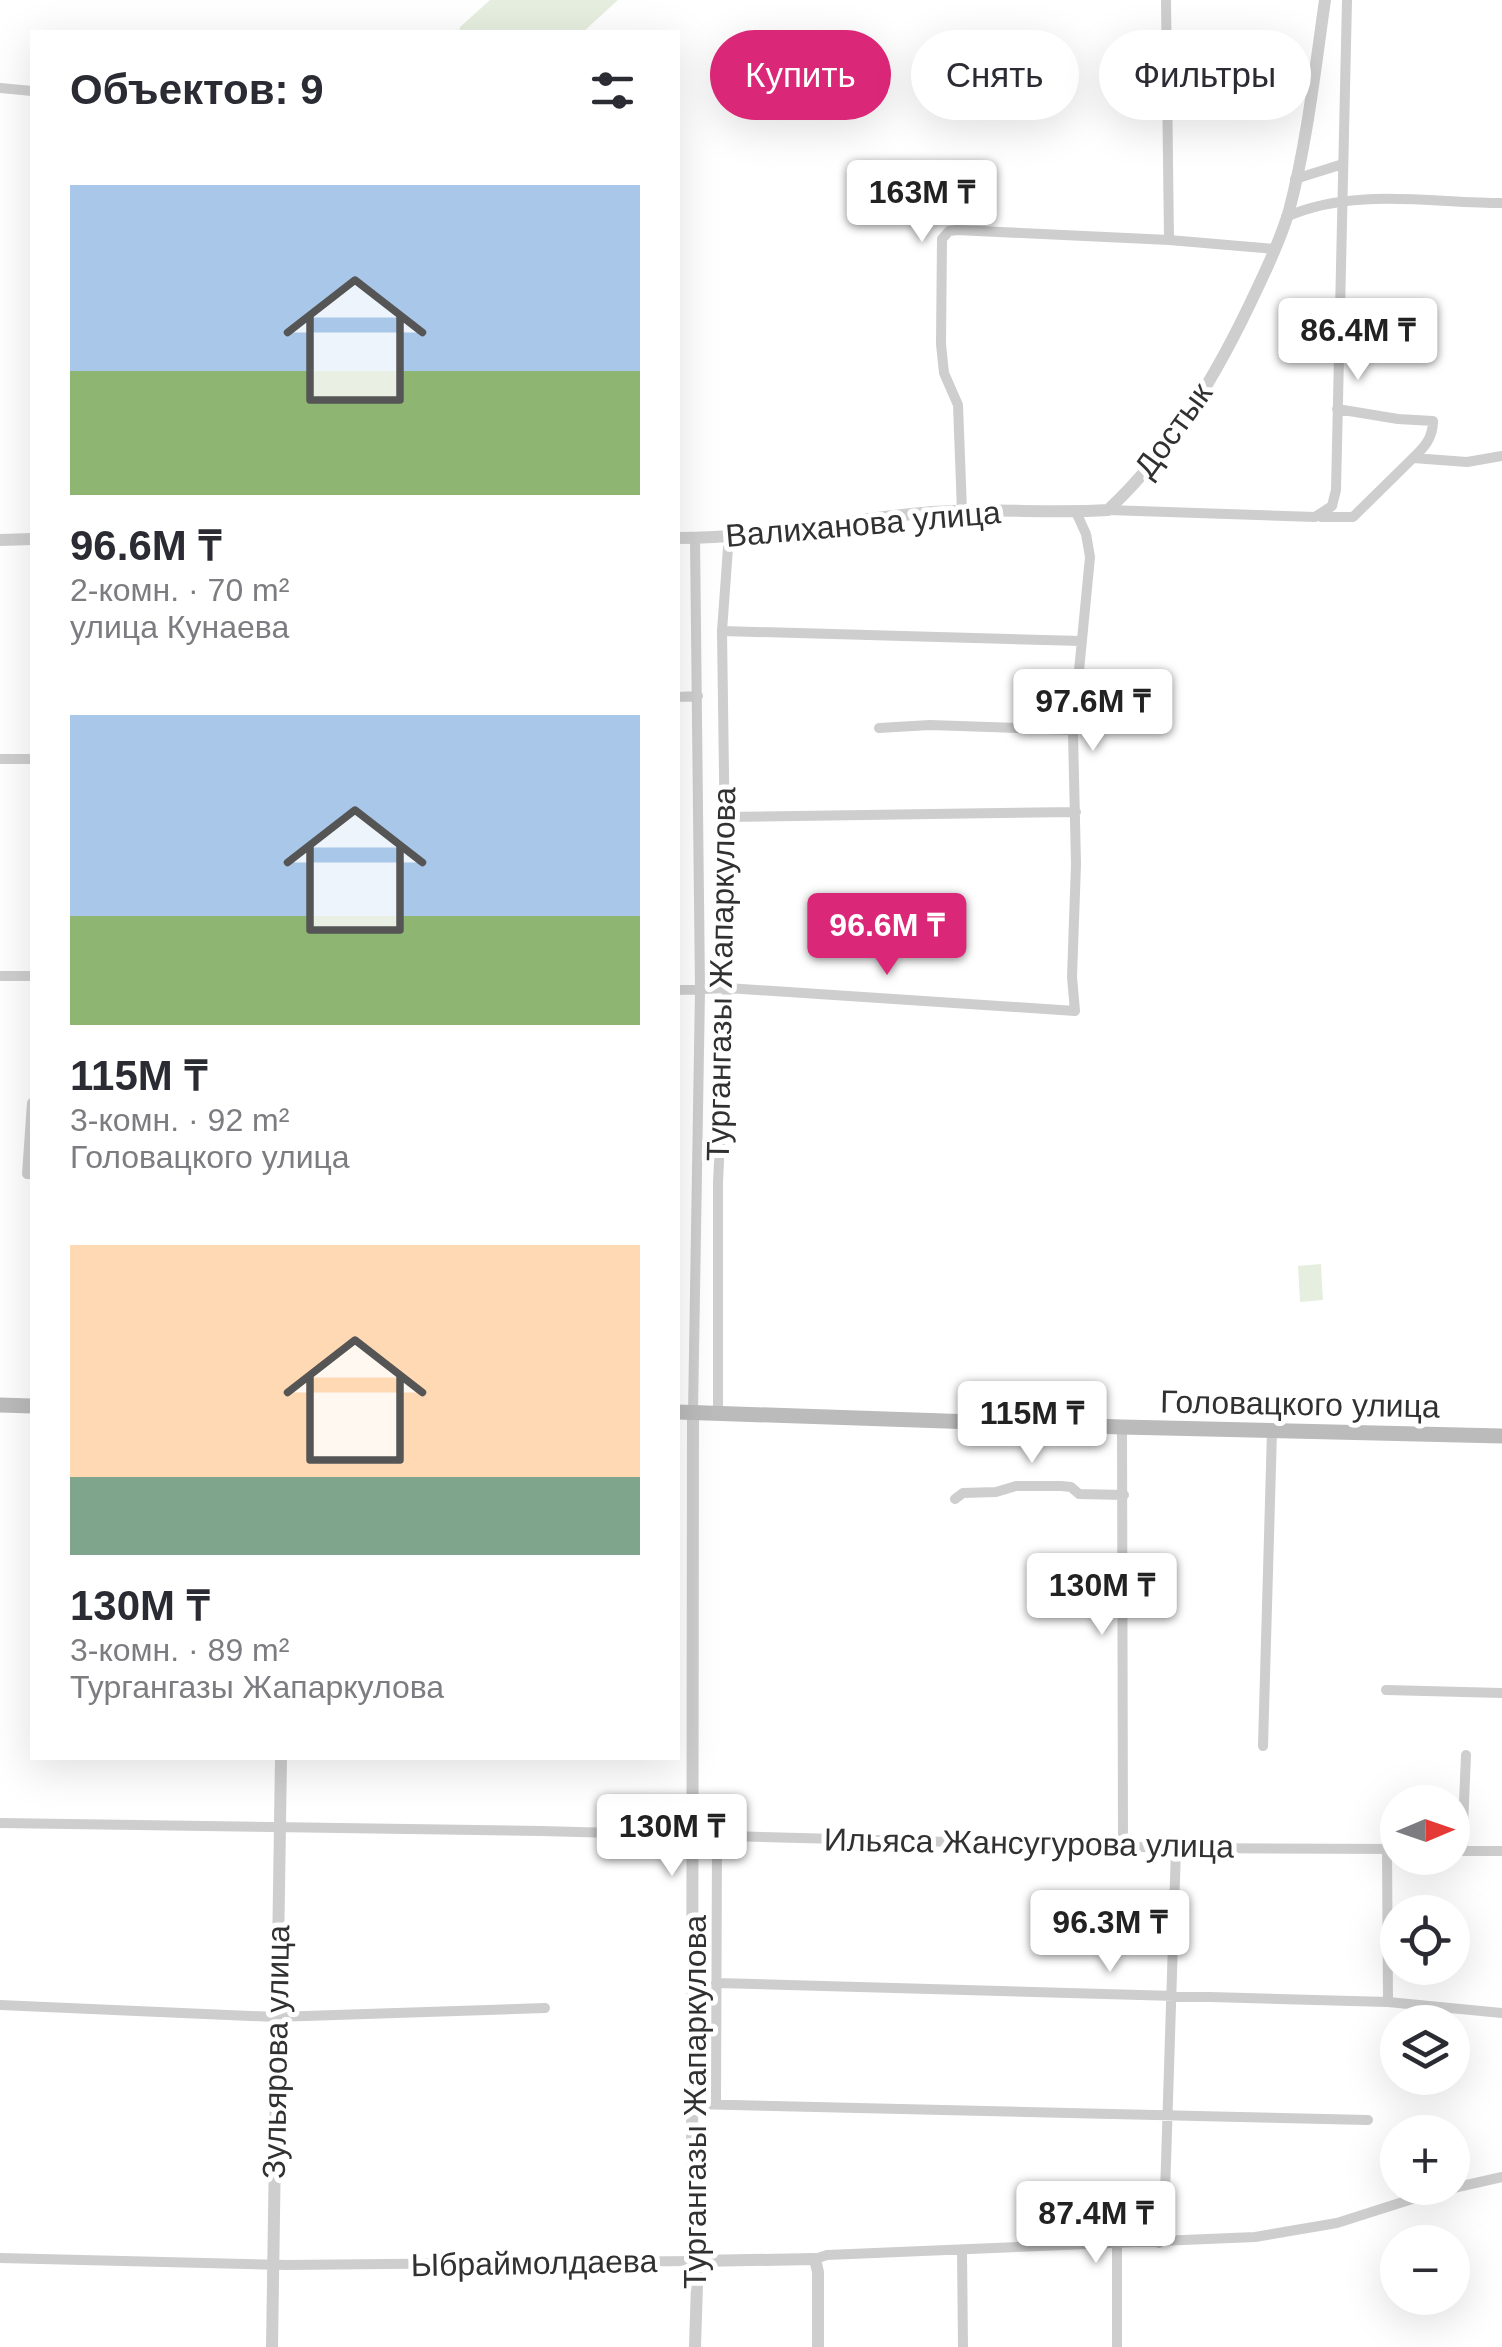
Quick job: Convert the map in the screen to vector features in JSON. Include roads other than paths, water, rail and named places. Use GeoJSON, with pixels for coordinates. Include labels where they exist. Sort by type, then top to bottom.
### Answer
{"type":"FeatureCollection","features":[{"type":"Feature","properties":{"kind":"main road"},"geometry":{"type":"LineString","coordinates":[[0,1405],[30,1406]]}},
{"type":"Feature","properties":{"kind":"main road","name":"Головацкого улица"},"geometry":{"type":"LineString","coordinates":[[685,1412],[1502,1436]]}},
{"type":"Feature","properties":{"kind":"street"},"geometry":{"type":"LineString","coordinates":[[1166,0],[1169,240]]}},
{"type":"Feature","properties":{"kind":"street","name":"Достык"},"geometry":{"type":"LineString","coordinates":[[1108,510],[1143,477],[1202,395],[1237,333],[1275,249],[1295,179],[1325,0]]}},
{"type":"Feature","properties":{"kind":"street"},"geometry":{"type":"LineString","coordinates":[[1315,517],[1332,506],[1336,490],[1348,0]]}},
{"type":"Feature","properties":{"kind":"street"},"geometry":{"type":"LineString","coordinates":[[0,88],[30,91]]}},
{"type":"Feature","properties":{"kind":"street"},"geometry":{"type":"LineString","coordinates":[[1295,179],[1343,164]]}},
{"type":"Feature","properties":{"kind":"street"},"geometry":{"type":"LineString","coordinates":[[1286,218],[1306,208],[1342,202],[1410,199],[1502,203]]}},
{"type":"Feature","properties":{"kind":"street"},"geometry":{"type":"LineString","coordinates":[[962,511],[958,406],[944,373],[940,306],[942,240],[949,231],[1169,240],[1275,249]]}},
{"type":"Feature","properties":{"kind":"street"},"geometry":{"type":"LineString","coordinates":[[1108,510],[1353,518],[1425,447],[1433,421],[1398,420],[1337,409]]}},
{"type":"Feature","properties":{"kind":"street"},"geometry":{"type":"LineString","coordinates":[[1414,458],[1467,462],[1502,456]]}},
{"type":"Feature","properties":{"kind":"street","name":"Валиханова улица"},"geometry":{"type":"LineString","coordinates":[[680,538],[737,538],[856,519],[962,511],[1108,510]]}},
{"type":"Feature","properties":{"kind":"street"},"geometry":{"type":"LineString","coordinates":[[680,990],[726,988],[1075,1011],[1073,730],[1090,557],[1086,534],[1076,512]]}},
{"type":"Feature","properties":{"kind":"street","name":"Тургангазы Жапаркулова"},"geometry":{"type":"LineString","coordinates":[[695,538],[700,990],[685,1412],[694,1834],[695,2347]]}},
{"type":"Feature","properties":{"kind":"street","name":"Тургангазы Жапаркулова"},"geometry":{"type":"LineString","coordinates":[[718,1413],[718,1183],[726,988],[722,631],[728,548],[737,538]]}},
{"type":"Feature","properties":{"kind":"street"},"geometry":{"type":"LineString","coordinates":[[0,540],[30,540]]}},
{"type":"Feature","properties":{"kind":"street"},"geometry":{"type":"LineString","coordinates":[[722,631],[1081,642]]}},
{"type":"Feature","properties":{"kind":"street"},"geometry":{"type":"LineString","coordinates":[[680,697],[698,696]]}},
{"type":"Feature","properties":{"kind":"street"},"geometry":{"type":"LineString","coordinates":[[880,728],[1073,730]]}},
{"type":"Feature","properties":{"kind":"street"},"geometry":{"type":"LineString","coordinates":[[0,758],[30,759]]}},
{"type":"Feature","properties":{"kind":"street"},"geometry":{"type":"LineString","coordinates":[[723,818],[1076,812]]}},
{"type":"Feature","properties":{"kind":"street"},"geometry":{"type":"LineString","coordinates":[[0,976],[30,976]]}},
{"type":"Feature","properties":{"kind":"street"},"geometry":{"type":"LineString","coordinates":[[30,1131],[30,1174]]}},
{"type":"Feature","properties":{"kind":"street"},"geometry":{"type":"LineString","coordinates":[[1122,1427],[1122,1847]]}},
{"type":"Feature","properties":{"kind":"street"},"geometry":{"type":"LineString","coordinates":[[1264,1746],[1272,1431]]}},
{"type":"Feature","properties":{"kind":"street"},"geometry":{"type":"LineString","coordinates":[[955,1499],[963,1493],[996,1492],[1016,1486],[1124,1495]]}},
{"type":"Feature","properties":{"kind":"street"},"geometry":{"type":"LineString","coordinates":[[1386,1690],[1502,1693]]}},
{"type":"Feature","properties":{"kind":"street"},"geometry":{"type":"LineString","coordinates":[[1463,1785],[1466,1756]]}},
{"type":"Feature","properties":{"kind":"street","name":"Зульярова улица"},"geometry":{"type":"LineString","coordinates":[[272,2347],[281,1760]]}},
{"type":"Feature","properties":{"kind":"street","name":"Ильяса Жансугурова улица"},"geometry":{"type":"LineString","coordinates":[[0,1823],[1380,1849]]}},
{"type":"Feature","properties":{"kind":"street"},"geometry":{"type":"LineString","coordinates":[[716,2104],[717,1835]]}},
{"type":"Feature","properties":{"kind":"street"},"geometry":{"type":"LineString","coordinates":[[1159,2243],[1164,2225],[1176,1848]]}},
{"type":"Feature","properties":{"kind":"street"},"geometry":{"type":"LineString","coordinates":[[1470,1851],[1502,1851]]}},
{"type":"Feature","properties":{"kind":"street"},"geometry":{"type":"LineString","coordinates":[[1388,2002],[1391,1875]]}},
{"type":"Feature","properties":{"kind":"street"},"geometry":{"type":"LineString","coordinates":[[716,1983],[1388,2002],[1502,2013]]}},
{"type":"Feature","properties":{"kind":"street"},"geometry":{"type":"LineString","coordinates":[[0,2005],[275,2017],[545,2008]]}},
{"type":"Feature","properties":{"kind":"street"},"geometry":{"type":"LineString","coordinates":[[692,2104],[1368,2120]]}},
{"type":"Feature","properties":{"kind":"street","name":"Ыбраймолдаева"},"geometry":{"type":"LineString","coordinates":[[0,2258],[274,2263],[695,2261],[1159,2243],[1255,2237],[1364,2216],[1431,2193],[1502,2177]]}},
{"type":"Feature","properties":{"kind":"street"},"geometry":{"type":"LineString","coordinates":[[1117,2245],[1117,2347]]}},
{"type":"Feature","properties":{"kind":"street"},"geometry":{"type":"LineString","coordinates":[[962,2251],[962,2347]]}},
{"type":"Feature","properties":{"kind":"street"},"geometry":{"type":"LineString","coordinates":[[815,2259],[818,2347]]}}]}
